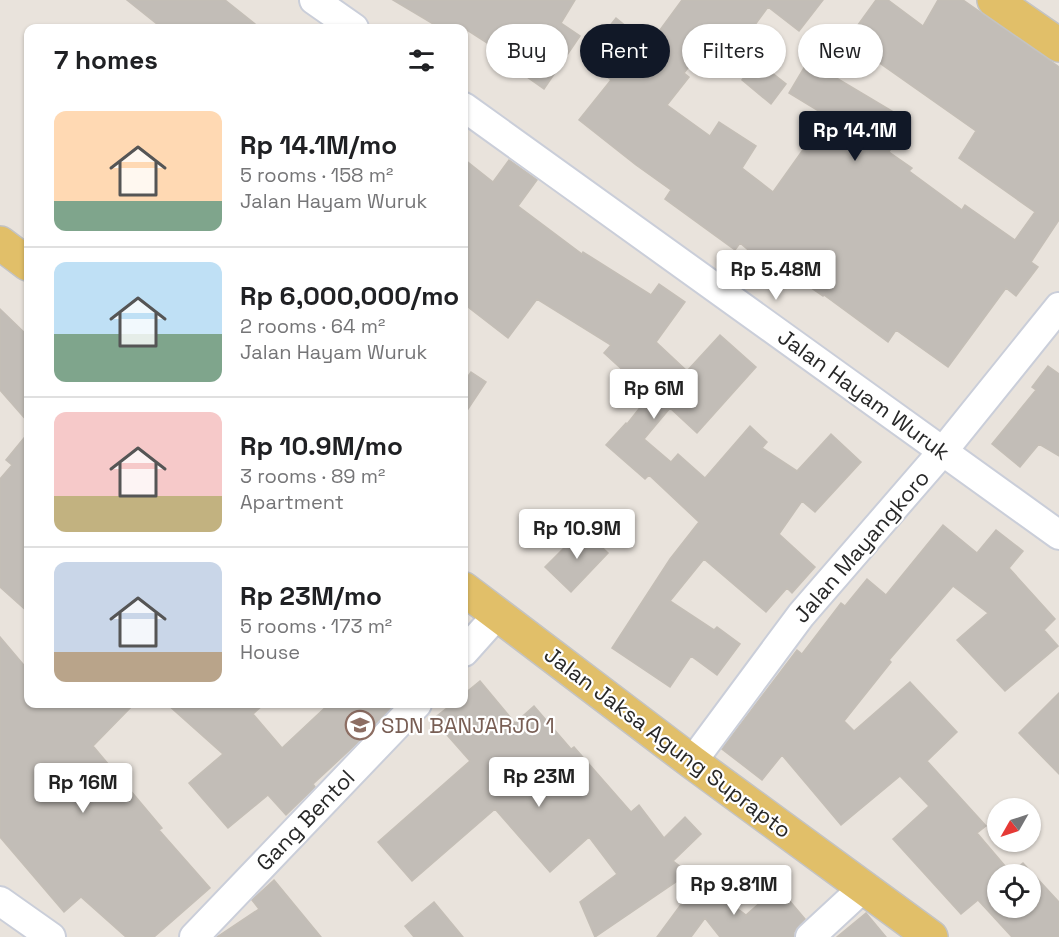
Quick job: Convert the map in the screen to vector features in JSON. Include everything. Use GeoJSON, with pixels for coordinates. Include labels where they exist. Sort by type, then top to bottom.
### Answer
{"type":"FeatureCollection","features":[{"type":"Feature","properties":{"kind":"main road"},"geometry":{"type":"LineString","coordinates":[[994,0],[1059,45]]}},
{"type":"Feature","properties":{"kind":"main road"},"geometry":{"type":"LineString","coordinates":[[0,243],[24,261]]}},
{"type":"Feature","properties":{"kind":"main road","name":"Jalan Jaksa Agung Suprapto"},"geometry":{"type":"LineString","coordinates":[[468,592],[692,762],[931,937]]}},
{"type":"Feature","properties":{"kind":"street"},"geometry":{"type":"LineString","coordinates":[[314,0],[348,24]]}},
{"type":"Feature","properties":{"kind":"street","name":"Jalan Hayam Wuruk"},"geometry":{"type":"LineString","coordinates":[[468,109],[1059,535]]}},
{"type":"Feature","properties":{"kind":"street","name":"Jalan Mayangkoro"},"geometry":{"type":"LineString","coordinates":[[692,762],[801,615],[943,451],[1059,307]]}},
{"type":"Feature","properties":{"kind":"street"},"geometry":{"type":"LineString","coordinates":[[468,648],[498,614]]}},
{"type":"Feature","properties":{"kind":"street","name":"Gang Bentol"},"geometry":{"type":"LineString","coordinates":[[194,937],[413,708]]}},
{"type":"Feature","properties":{"kind":"street"},"geometry":{"type":"LineString","coordinates":[[810,937],[863,888]]}},
{"type":"Feature","properties":{"kind":"street"},"geometry":{"type":"LineString","coordinates":[[0,902],[51,937]]}},
{"type":"Feature","properties":{"kind":"building"},"geometry":{"type":"Polygon","coordinates":[[[127,0],[225,0],[255,24],[157,24],[127,0]]]}},
{"type":"Feature","properties":{"kind":"building"},"geometry":{"type":"Polygon","coordinates":[[[393,0],[575,0],[562,24],[486,24],[486,42],[468,31],[468,24],[433,24],[393,0]]]}},
{"type":"Feature","properties":{"kind":"building"},"geometry":{"type":"Polygon","coordinates":[[[682,0],[823,0],[804,24],[798,24],[798,30],[768,7],[756,24],[682,24],[682,78],[688,78],[667,105],[710,136],[719,122],[756,146],[742,168],[773,192],[827,116],[789,93],[798,78],[837,78],[907,120],[889,152],[912,168],[909,171],[962,210],[965,205],[1015,240],[1035,212],[959,158],[976,131],[883,65],[883,24],[859,24],[876,0],[888,0],[923,26],[938,0],[963,0],[1059,67],[1059,220],[1031,262],[1038,267],[1016,296],[1006,288],[948,367],[896,330],[888,342],[824,295],[782,268],[777,274],[740,243],[735,250],[665,199],[671,190],[579,120],[611,80],[609,78],[670,78],[670,24],[664,24],[682,0]]]}},
{"type":"Feature","properties":{"kind":"building"},"geometry":{"type":"Polygon","coordinates":[[[616,18],[623,24],[611,24],[616,18]]]}},
{"type":"Feature","properties":{"kind":"building"},"geometry":{"type":"Polygon","coordinates":[[[568,28],[580,36],[568,54],[568,28]]]}},
{"type":"Feature","properties":{"kind":"building"},"geometry":{"type":"Polygon","coordinates":[[[528,78],[551,78],[544,89],[528,78]]]}},
{"type":"Feature","properties":{"kind":"building"},"geometry":{"type":"Polygon","coordinates":[[[744,78],[778,78],[786,84],[771,104],[742,80],[744,78]]]}},
{"type":"Feature","properties":{"kind":"building"},"geometry":{"type":"Polygon","coordinates":[[[509,160],[537,180],[518,206],[582,254],[583,252],[651,295],[659,284],[685,302],[656,342],[687,371],[720,335],[756,367],[697,433],[670,408],[644,439],[671,462],[678,454],[705,478],[750,426],[767,442],[762,448],[797,471],[831,434],[861,462],[815,512],[802,501],[779,534],[815,567],[792,593],[787,588],[766,612],[704,559],[670,601],[714,630],[717,627],[740,644],[717,675],[691,656],[670,687],[612,648],[670,559],[699,522],[649,475],[645,479],[606,445],[627,424],[650,395],[604,353],[611,345],[537,299],[508,338],[468,307],[468,162],[493,182],[509,160]]]}},
{"type":"Feature","properties":{"kind":"building"},"geometry":{"type":"Polygon","coordinates":[[[0,309],[24,332],[24,417],[0,390],[0,309]]]}},
{"type":"Feature","properties":{"kind":"building"},"geometry":{"type":"Polygon","coordinates":[[[1048,366],[1059,374],[1059,456],[1039,444],[1020,467],[992,444],[1036,390],[1032,387],[1048,366]]]}},
{"type":"Feature","properties":{"kind":"building"},"geometry":{"type":"Polygon","coordinates":[[[471,372],[486,382],[468,409],[468,376],[471,372]]]}},
{"type":"Feature","properties":{"kind":"building"},"geometry":{"type":"Polygon","coordinates":[[[24,438],[24,608],[0,587],[0,479],[12,465],[6,460],[24,438]]]}},
{"type":"Feature","properties":{"kind":"building"},"geometry":{"type":"Polygon","coordinates":[[[943,525],[977,553],[996,530],[1023,551],[1009,568],[1055,619],[1044,630],[1058,646],[1005,691],[957,640],[988,613],[953,586],[889,660],[891,662],[844,721],[854,731],[910,682],[957,732],[927,761],[986,826],[977,833],[987,845],[987,852],[993,852],[1003,864],[987,864],[987,910],[978,900],[961,914],[893,839],[929,806],[900,776],[841,825],[782,755],[762,780],[722,749],[797,650],[802,654],[841,603],[845,606],[867,579],[886,595],[943,525]]]}},
{"type":"Feature","properties":{"kind":"building"},"geometry":{"type":"Polygon","coordinates":[[[583,529],[608,553],[571,592],[545,567],[583,529]]]}},
{"type":"Feature","properties":{"kind":"building"},"geometry":{"type":"Polygon","coordinates":[[[0,637],[24,665],[24,708],[130,708],[93,746],[162,828],[159,830],[210,888],[154,937],[126,937],[81,897],[64,912],[0,837],[0,637]]]}},
{"type":"Feature","properties":{"kind":"building"},"geometry":{"type":"Polygon","coordinates":[[[480,681],[515,723],[534,706],[571,749],[574,747],[631,812],[639,805],[664,838],[685,817],[701,834],[673,861],[689,873],[595,937],[580,902],[617,874],[589,837],[550,872],[495,809],[412,881],[378,842],[470,761],[433,719],[447,708],[468,708],[468,691],[480,681]]]}},
{"type":"Feature","properties":{"kind":"building"},"geometry":{"type":"Polygon","coordinates":[[[1059,693],[1059,774],[1019,733],[1059,693]]]}},
{"type":"Feature","properties":{"kind":"building"},"geometry":{"type":"Polygon","coordinates":[[[171,708],[260,708],[253,714],[282,748],[325,708],[391,708],[313,784],[315,787],[286,815],[268,795],[228,828],[189,783],[223,754],[171,708]]]}},
{"type":"Feature","properties":{"kind":"building"},"geometry":{"type":"Polygon","coordinates":[[[274,880],[321,937],[217,937],[259,909],[252,900],[274,880]]]}},
{"type":"Feature","properties":{"kind":"building"},"geometry":{"type":"Polygon","coordinates":[[[699,880],[746,915],[778,887],[805,919],[794,932],[794,937],[720,937],[705,918],[691,937],[657,937],[699,880]]]}},
{"type":"Feature","properties":{"kind":"building"},"geometry":{"type":"Polygon","coordinates":[[[1041,882],[1059,902],[1059,937],[1012,937],[995,918],[1041,918],[1041,882]]]}},
{"type":"Feature","properties":{"kind":"building"},"geometry":{"type":"Polygon","coordinates":[[[434,902],[463,937],[414,937],[405,926],[434,902]]]}},
{"type":"Feature","properties":{"kind":"building"},"geometry":{"type":"Polygon","coordinates":[[[866,913],[886,937],[837,937],[866,913]]]}},
{"type":"Feature","properties":{"kind":"place","name":"SDN BANJARJO 1"},"geometry":{"type":"Point","coordinates":[360,725]}}]}
